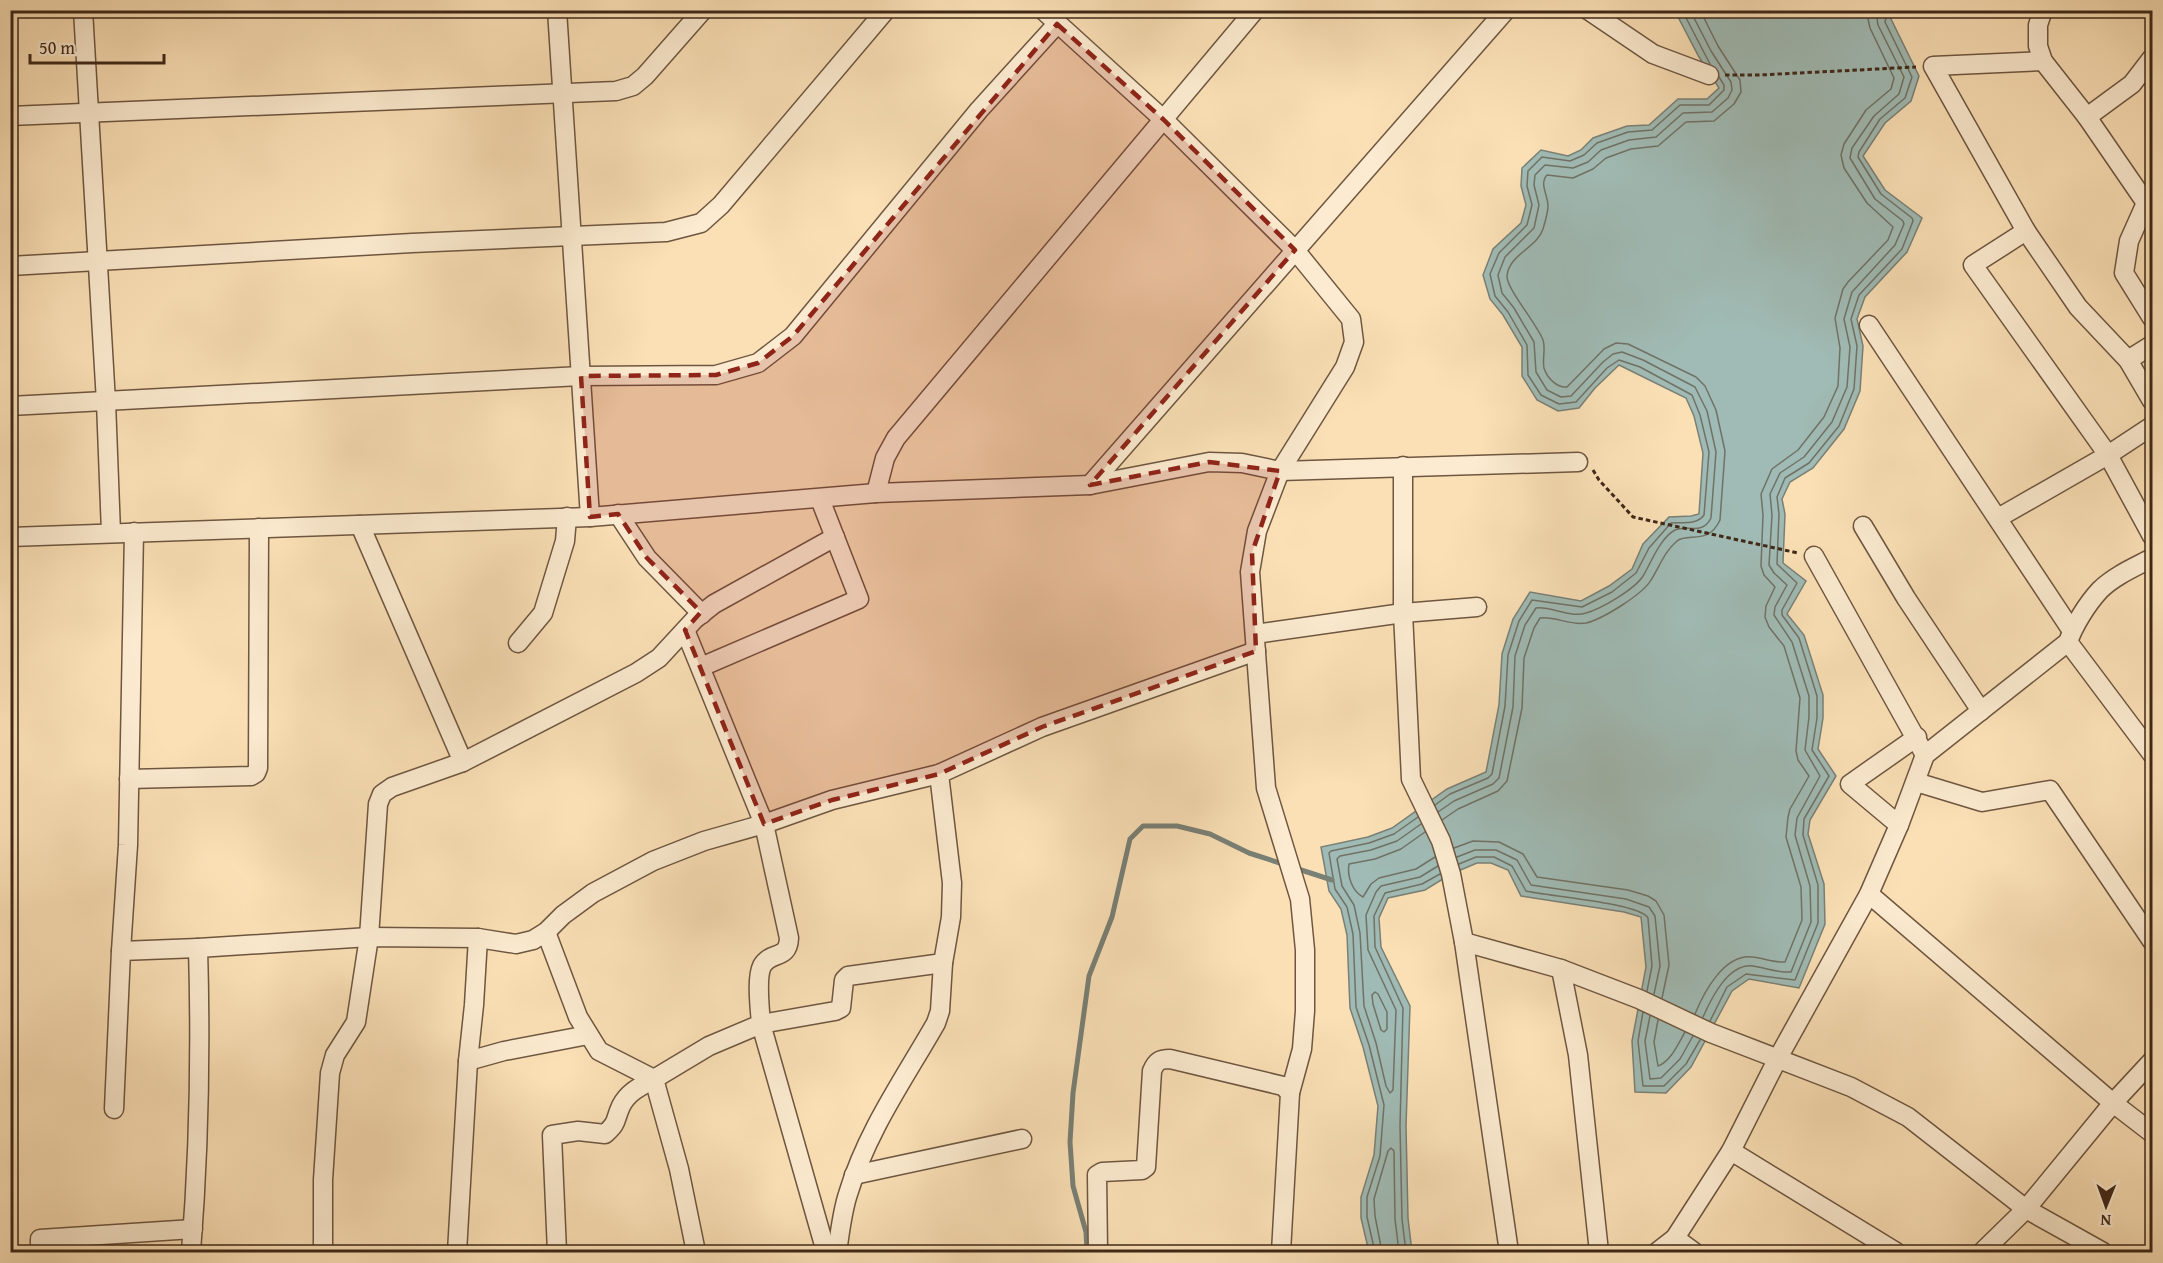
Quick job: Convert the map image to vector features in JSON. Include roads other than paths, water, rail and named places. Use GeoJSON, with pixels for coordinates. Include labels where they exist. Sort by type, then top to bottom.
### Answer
{"type":"FeatureCollection","features":[{"type":"Feature","properties":{"kind":"street"},"geometry":{"type":"LineString","coordinates":[[83,10],[106,402],[111,533]]}},
{"type":"Feature","properties":{"kind":"street"},"geometry":{"type":"LineString","coordinates":[[557,10],[590,517]]}},
{"type":"Feature","properties":{"kind":"street"},"geometry":{"type":"LineString","coordinates":[[10,116],[616,91],[633,86],[645,76],[703,10]]}},
{"type":"Feature","properties":{"kind":"street"},"geometry":{"type":"LineString","coordinates":[[10,266],[666,232],[701,223],[721,205],[886,10]]}},
{"type":"Feature","properties":{"kind":"street"},"geometry":{"type":"LineString","coordinates":[[1043,10],[1164,120],[1295,250],[1351,319],[1354,342],[1345,367],[1280,471],[1257,531],[1250,572],[1266,788],[1300,899],[1305,950],[1305,1011],[1302,1049],[1290,1093],[1281,1252]]}},
{"type":"Feature","properties":{"kind":"street"},"geometry":{"type":"LineString","coordinates":[[876,493],[885,458],[896,438],[1255,10]]}},
{"type":"Feature","properties":{"kind":"street"},"geometry":{"type":"LineString","coordinates":[[1090,485],[1506,10]]}},
{"type":"Feature","properties":{"kind":"street"},"geometry":{"type":"LineString","coordinates":[[1588,10],[1653,54],[1710,75]]}},
{"type":"Feature","properties":{"kind":"street"},"geometry":{"type":"LineString","coordinates":[[2043,10],[2038,25],[2038,46],[2043,61],[2088,117],[2146,203],[2129,241],[2124,273],[2152,318]]}},
{"type":"Feature","properties":{"kind":"street"},"geometry":{"type":"LineString","coordinates":[[10,406],[581,376],[716,375],[758,363],[792,336],[979,110],[1057,24]]}},
{"type":"Feature","properties":{"kind":"street"},"geometry":{"type":"LineString","coordinates":[[2088,117],[2132,84],[2152,58]]}},
{"type":"Feature","properties":{"kind":"street"},"geometry":{"type":"LineString","coordinates":[[2043,61],[1933,66],[2026,231],[2078,307],[2128,360],[2152,401]]}},
{"type":"Feature","properties":{"kind":"street"},"geometry":{"type":"LineString","coordinates":[[2026,231],[1973,265],[2108,455],[2152,536]]}},
{"type":"Feature","properties":{"kind":"street"},"geometry":{"type":"LineString","coordinates":[[1869,325],[1998,518],[2070,637],[2152,754]]}},
{"type":"Feature","properties":{"kind":"street"},"geometry":{"type":"LineString","coordinates":[[2128,360],[2152,345]]}},
{"type":"Feature","properties":{"kind":"street"},"geometry":{"type":"LineString","coordinates":[[1998,518],[2108,455],[2152,426]]}},
{"type":"Feature","properties":{"kind":"street"},"geometry":{"type":"LineString","coordinates":[[10,537],[590,517],[876,493],[1090,485],[1209,462],[1242,463],[1280,471],[1578,462]]}},
{"type":"Feature","properties":{"kind":"street"},"geometry":{"type":"LineString","coordinates":[[1403,466],[1403,613],[1411,779],[1441,841],[1451,874],[1464,942],[1509,1252]]}},
{"type":"Feature","properties":{"kind":"street"},"geometry":{"type":"LineString","coordinates":[[701,667],[859,599],[820,499]]}},
{"type":"Feature","properties":{"kind":"street"},"geometry":{"type":"LineString","coordinates":[[618,514],[647,558],[702,614]]}},
{"type":"Feature","properties":{"kind":"street"},"geometry":{"type":"LineString","coordinates":[[518,643],[543,613],[565,541],[567,517]]}},
{"type":"Feature","properties":{"kind":"street"},"geometry":{"type":"LineString","coordinates":[[360,525],[463,762]]}},
{"type":"Feature","properties":{"kind":"street"},"geometry":{"type":"LineString","coordinates":[[1863,526],[1906,598],[1981,711]]}},
{"type":"Feature","properties":{"kind":"street"},"geometry":{"type":"LineString","coordinates":[[129,779],[251,776],[256,774],[258,768],[259,528]]}},
{"type":"Feature","properties":{"kind":"street"},"geometry":{"type":"LineString","coordinates":[[114,1109],[128,845],[134,532]]}},
{"type":"Feature","properties":{"kind":"street"},"geometry":{"type":"LineString","coordinates":[[323,1252],[323,1180],[330,1073],[335,1055],[356,1022],[369,937],[378,804],[382,794],[392,787],[463,762],[636,673],[659,658],[702,614],[738,590],[835,537]]}},
{"type":"Feature","properties":{"kind":"street"},"geometry":{"type":"LineString","coordinates":[[1814,556],[1917,736],[1925,755]]}},
{"type":"Feature","properties":{"kind":"street"},"geometry":{"type":"LineString","coordinates":[[1657,1252],[1675,1238],[1731,1151],[1778,1058],[1869,894],[1899,825],[1925,755],[2070,637],[2100,590],[2119,576],[2152,558]]}},
{"type":"Feature","properties":{"kind":"street"},"geometry":{"type":"LineString","coordinates":[[121,951],[369,937],[478,938],[516,944],[532,940],[546,932],[563,915],[593,893],[653,861],[705,841],[764,824],[832,800],[939,774],[1042,727],[1256,642],[1403,613],[1477,607]]}},
{"type":"Feature","properties":{"kind":"street"},"geometry":{"type":"LineString","coordinates":[[685,630],[764,824],[789,947],[785,953],[770,958],[761,967],[759,992],[761,1024],[826,1252]]}},
{"type":"Feature","properties":{"kind":"street"},"geometry":{"type":"LineString","coordinates":[[1899,825],[1850,784],[1917,736]]}},
{"type":"Feature","properties":{"kind":"street"},"geometry":{"type":"LineString","coordinates":[[837,1252],[847,1196],[871,1135],[892,1095],[936,1023],[940,1011],[943,963],[951,917],[952,883],[939,774]]}},
{"type":"Feature","properties":{"kind":"street"},"geometry":{"type":"LineString","coordinates":[[1916,782],[1982,802],[2050,790],[2152,941]]}},
{"type":"Feature","properties":{"kind":"street"},"geometry":{"type":"LineString","coordinates":[[1869,894],[2152,1133]]}},
{"type":"Feature","properties":{"kind":"street"},"geometry":{"type":"LineString","coordinates":[[546,932],[578,1017],[599,1051],[654,1079],[679,1169],[696,1252]]}},
{"type":"Feature","properties":{"kind":"street"},"geometry":{"type":"LineString","coordinates":[[458,1252],[468,1061],[478,938]]}},
{"type":"Feature","properties":{"kind":"street"},"geometry":{"type":"LineString","coordinates":[[1464,942],[1561,969],[1639,999],[1711,1033],[1851,1087],[1908,1117],[2026,1209],[2103,1252]]}},
{"type":"Feature","properties":{"kind":"street"},"geometry":{"type":"LineString","coordinates":[[191,1252],[197,1180],[200,1087],[198,948]]}},
{"type":"Feature","properties":{"kind":"street"},"geometry":{"type":"LineString","coordinates":[[556,1252],[552,1135],[578,1131],[605,1134],[616,1124],[621,1106],[631,1092],[709,1046],[761,1024],[836,1011],[841,1008],[844,980],[848,976],[943,963]]}},
{"type":"Feature","properties":{"kind":"street"},"geometry":{"type":"LineString","coordinates":[[1561,969],[1578,1055],[1599,1252]]}},
{"type":"Feature","properties":{"kind":"street"},"geometry":{"type":"LineString","coordinates":[[468,1061],[504,1051],[588,1035]]}},
{"type":"Feature","properties":{"kind":"street"},"geometry":{"type":"LineString","coordinates":[[1098,1252],[1097,1175],[1102,1172],[1142,1170],[1146,1167],[1152,1071],[1155,1063],[1161,1059],[1170,1059],[1283,1086],[1290,1093]]}},
{"type":"Feature","properties":{"kind":"street"},"geometry":{"type":"LineString","coordinates":[[1982,1252],[2026,1209],[2113,1102],[2152,1061]]}},
{"type":"Feature","properties":{"kind":"street"},"geometry":{"type":"LineString","coordinates":[[854,1175],[1022,1139]]}},
{"type":"Feature","properties":{"kind":"street"},"geometry":{"type":"LineString","coordinates":[[1731,1151],[1896,1252]]}},
{"type":"Feature","properties":{"kind":"street"},"geometry":{"type":"LineString","coordinates":[[40,1252],[40,1239],[193,1228]]}},
{"type":"Feature","properties":{"kind":"street"},"geometry":{"type":"LineString","coordinates":[[1675,1238],[1694,1252]]}},
{"type":"Feature","properties":{"kind":"water"},"geometry":{"type":"Polygon","coordinates":[[[1676,11],[1894,11],[1891,19],[1919,76],[1911,101],[1885,123],[1863,156],[1885,190],[1922,218],[1907,252],[1865,297],[1857,319],[1863,346],[1860,391],[1844,429],[1813,468],[1790,482],[1782,499],[1785,514],[1783,563],[1806,581],[1787,614],[1804,635],[1823,695],[1823,718],[1818,749],[1836,776],[1810,820],[1808,834],[1824,884],[1825,924],[1799,988],[1749,979],[1732,991],[1691,1067],[1666,1093],[1635,1092],[1632,1041],[1646,967],[1641,917],[1624,912],[1521,896],[1508,870],[1491,863],[1477,863],[1451,874],[1425,890],[1388,898],[1379,918],[1381,947],[1410,1006],[1406,1126],[1408,1218],[1412,1252],[1369,1252],[1361,1218],[1361,1197],[1374,1155],[1378,1106],[1350,1008],[1347,935],[1341,909],[1329,891],[1321,847],[1368,837],[1392,828],[1447,789],[1486,772],[1499,705],[1502,654],[1513,619],[1530,592],[1581,601],[1609,586],[1632,569],[1643,544],[1669,517],[1699,514],[1703,453],[1694,416],[1686,398],[1619,365],[1595,388],[1579,408],[1558,411],[1537,400],[1522,376],[1522,347],[1503,315],[1490,299],[1483,275],[1493,249],[1521,223],[1526,205],[1521,186],[1522,168],[1541,150],[1568,156],[1581,150],[1593,138],[1627,126],[1649,125],[1678,99],[1707,99],[1719,88],[1699,57],[1676,11]]]}},
{"type":"Feature","properties":{"kind":"waterway"},"geometry":{"type":"LineString","coordinates":[[1087,1252],[1086,1232],[1073,1186],[1070,1142],[1073,1093],[1089,976],[1112,917],[1130,839],[1143,826],[1177,826],[1210,834],[1249,853],[1286,865]]}},
{"type":"Feature","properties":{"kind":"waterway"},"geometry":{"type":"LineString","coordinates":[[1295,868],[1332,880]]}}]}
